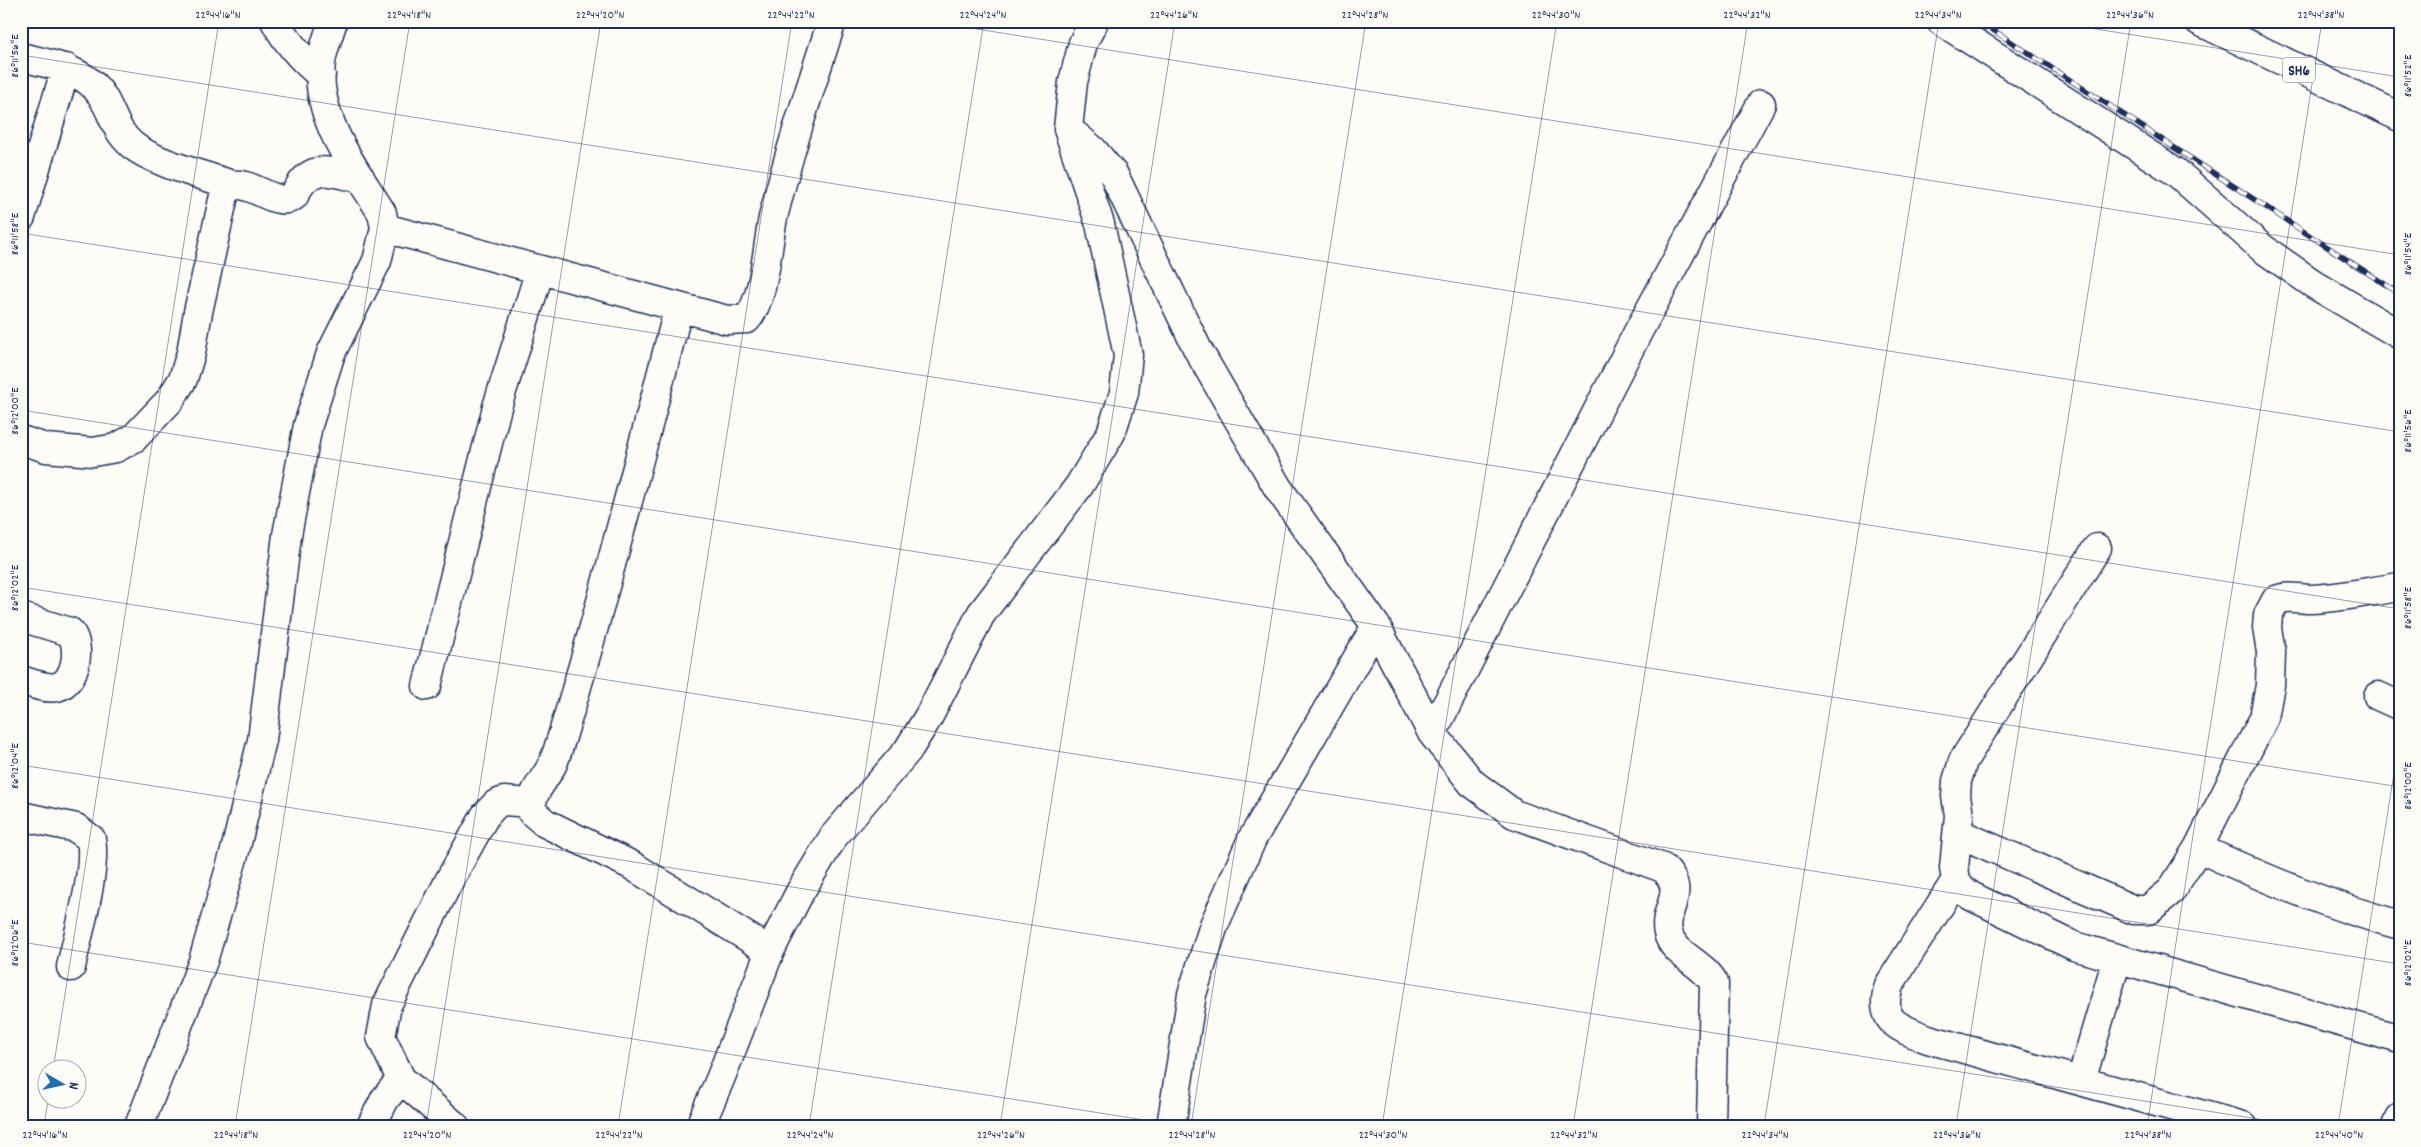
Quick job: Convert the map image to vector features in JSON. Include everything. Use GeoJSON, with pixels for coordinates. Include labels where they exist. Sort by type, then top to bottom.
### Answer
{"type":"FeatureCollection","features":[{"type":"Feature","properties":{"kind":"street"},"geometry":{"type":"LineString","coordinates":[[275,21],[285,40],[296,53],[321,75]]}},
{"type":"Feature","properties":{"kind":"street"},"geometry":{"type":"LineString","coordinates":[[138,1126],[203,961],[262,740],[287,535],[308,425],[331,353],[377,261],[385,228],[382,213],[361,179],[326,112],[321,61],[333,21]]}},
{"type":"Feature","properties":{"kind":"street"},"geometry":{"type":"LineString","coordinates":[[385,228],[679,307],[738,321],[747,319],[753,312],[759,294],[773,218],[792,147],[832,21]]}},
{"type":"Feature","properties":{"kind":"street"},"geometry":{"type":"LineString","coordinates":[[700,1126],[770,951],[800,892],[834,836],[908,750],[929,716],[981,614],[1079,486],[1111,433],[1124,392],[1128,355],[1100,224],[1068,129],[1073,82],[1083,43],[1094,21]]}},
{"type":"Feature","properties":{"kind":"street"},"geometry":{"type":"LineString","coordinates":[[1941,21],[2176,172],[2262,248],[2315,285],[2400,335]]}},
{"type":"Feature","properties":{"kind":"street","name":"SH6"},"geometry":{"type":"LineString","coordinates":[[2199,21],[2400,117]]}},
{"type":"Feature","properties":{"kind":"street"},"geometry":{"type":"LineString","coordinates":[[21,58],[66,68],[92,84],[102,96],[115,125],[135,147],[158,158],[232,185],[241,185],[285,199],[294,196],[302,180],[308,174],[315,172],[328,172],[361,179]]}},
{"type":"Feature","properties":{"kind":"street"},"geometry":{"type":"LineString","coordinates":[[21,217],[66,68]]}},
{"type":"Feature","properties":{"kind":"street"},"geometry":{"type":"LineString","coordinates":[[1432,733],[1638,332],[1760,104]]}},
{"type":"Feature","properties":{"kind":"street"},"geometry":{"type":"LineString","coordinates":[[1068,129],[1093,150],[1114,175],[1198,350],[1278,488],[1376,626],[1432,733],[1472,783],[1514,814],[1662,868],[1671,876],[1675,888],[1669,920],[1668,931],[1670,938],[1678,950],[1707,972],[1714,983],[1711,1126]]}},
{"type":"Feature","properties":{"kind":"street"},"geometry":{"type":"LineString","coordinates":[[21,440],[46,448],[93,452],[116,448],[134,438],[170,400],[183,379],[191,354],[198,312],[225,191],[232,185]]}},
{"type":"Feature","properties":{"kind":"street"},"geometry":{"type":"LineString","coordinates":[[427,686],[497,407],[540,270]]}},
{"type":"Feature","properties":{"kind":"street"},"geometry":{"type":"LineString","coordinates":[[679,307],[569,712],[554,761],[531,803],[531,812],[545,823],[632,865],[770,951]]}},
{"type":"Feature","properties":{"kind":"street"},"geometry":{"type":"LineString","coordinates":[[2097,548],[1964,761],[1957,781],[1958,832],[1954,868],[1956,880],[1961,888],[1971,896],[2074,946],[2400,1039]]}},
{"type":"Feature","properties":{"kind":"street"},"geometry":{"type":"LineString","coordinates":[[1958,832],[2134,910],[2148,910],[2160,902],[2171,890],[2198,848],[2264,718],[2270,685],[2271,652],[2268,615],[2276,600],[2284,597],[2310,599],[2350,595],[2400,586]]}},
{"type":"Feature","properties":{"kind":"street"},"geometry":{"type":"LineString","coordinates":[[21,616],[70,632],[76,645],[72,669],[67,680],[62,684],[46,688],[21,680]]}},
{"type":"Feature","properties":{"kind":"street"},"geometry":{"type":"LineString","coordinates":[[1171,1126],[1192,994],[1214,925],[1252,839],[1376,626]]}},
{"type":"Feature","properties":{"kind":"street"},"geometry":{"type":"LineString","coordinates":[[455,1126],[401,1079],[381,1037],[387,1005],[449,881],[485,816],[496,804],[504,801],[531,803]]}},
{"type":"Feature","properties":{"kind":"street"},"geometry":{"type":"LineString","coordinates":[[21,816],[76,828],[91,839],[93,848],[91,870],[71,967]]}},
{"type":"Feature","properties":{"kind":"street"},"geometry":{"type":"LineString","coordinates":[[2198,848],[2281,886],[2356,913],[2400,925]]}},
{"type":"Feature","properties":{"kind":"street"},"geometry":{"type":"LineString","coordinates":[[1956,880],[1889,985],[1884,1003],[1888,1017],[1905,1030],[1928,1039],[2243,1126]]}},
{"type":"Feature","properties":{"kind":"street"},"geometry":{"type":"LineString","coordinates":[[2081,1081],[2117,959]]}},
{"type":"Feature","properties":{"kind":"street"},"geometry":{"type":"LineString","coordinates":[[371,1126],[385,1098],[401,1079]]}},
{"type":"Feature","properties":{"kind":"street"},"geometry":{"type":"LineString","coordinates":[[2396,1126],[2400,1118]]}},
{"type":"Feature","properties":{"kind":"railway"},"geometry":{"type":"LineString","coordinates":[[1979,21],[2400,294]]}}]}
